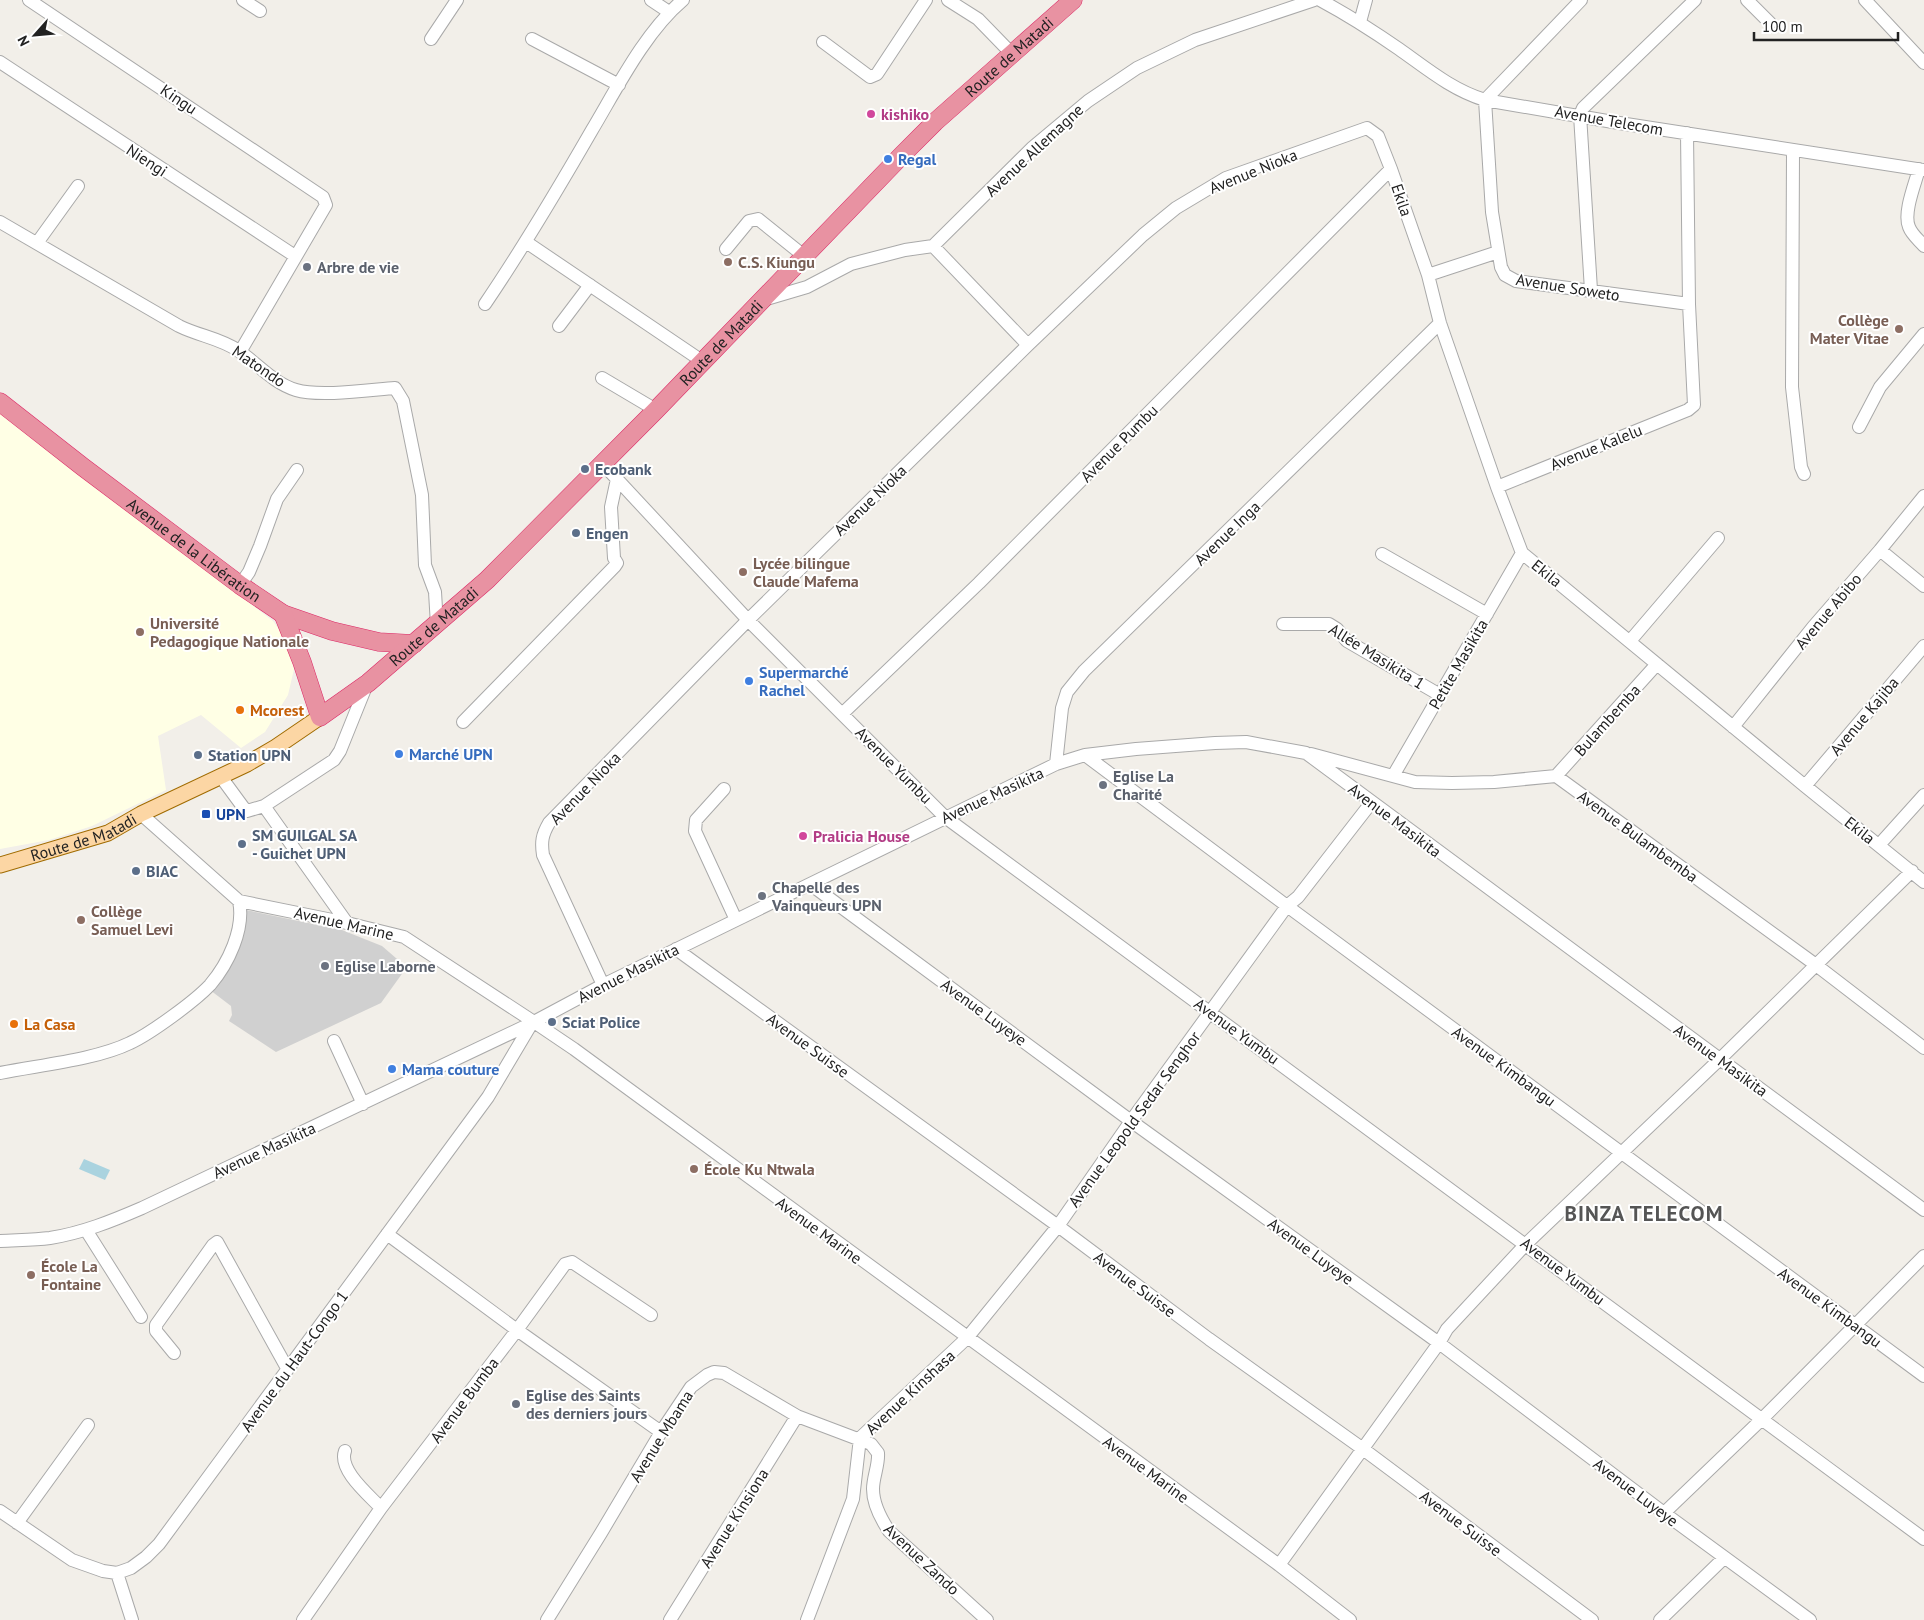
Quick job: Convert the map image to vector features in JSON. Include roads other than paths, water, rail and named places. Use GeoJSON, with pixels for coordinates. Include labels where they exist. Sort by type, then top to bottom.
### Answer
{"type":"FeatureCollection","features":[{"type":"Feature","properties":{"kind":"highway","name":"Route de Matadi"},"geometry":{"type":"LineString","coordinates":[[320,717],[368,683],[487,580],[656,410],[935,122],[1073,0]]}},
{"type":"Feature","properties":{"kind":"highway","name":"Avenue de la Libération"},"geometry":{"type":"LineString","coordinates":[[0,402],[83,468],[240,585],[283,614],[341,633],[379,642],[414,644]]}},
{"type":"Feature","properties":{"kind":"highway"},"geometry":{"type":"LineString","coordinates":[[283,614],[302,662],[320,717]]}},
{"type":"Feature","properties":{"kind":"main road","name":"Route de Matadi"},"geometry":{"type":"LineString","coordinates":[[0,865],[108,833],[141,814],[222,777],[276,747],[320,717]]}},
{"type":"Feature","properties":{"kind":"street","name":"Kingu"},"geometry":{"type":"LineString","coordinates":[[29,0],[323,197],[326,205],[295,256]]}},
{"type":"Feature","properties":{"kind":"street"},"geometry":{"type":"LineString","coordinates":[[243,0],[260,11]]}},
{"type":"Feature","properties":{"kind":"street"},"geometry":{"type":"LineString","coordinates":[[431,39],[457,0]]}},
{"type":"Feature","properties":{"kind":"street"},"geometry":{"type":"LineString","coordinates":[[651,0],[669,12]]}},
{"type":"Feature","properties":{"kind":"street"},"geometry":{"type":"LineString","coordinates":[[485,304],[526,242],[619,85],[669,12],[683,0]]}},
{"type":"Feature","properties":{"kind":"street"},"geometry":{"type":"LineString","coordinates":[[823,42],[870,76],[878,74],[926,0]]}},
{"type":"Feature","properties":{"kind":"street"},"geometry":{"type":"LineString","coordinates":[[948,0],[978,19],[1012,54]]}},
{"type":"Feature","properties":{"kind":"street","name":"Avenue Allemagne"},"geometry":{"type":"LineString","coordinates":[[933,246],[1033,148],[1088,101],[1137,68],[1195,40],[1314,0]]}},
{"type":"Feature","properties":{"kind":"street","name":"Avenue Telecom"},"geometry":{"type":"LineString","coordinates":[[1320,0],[1360,22],[1438,78],[1471,96],[1485,100],[1793,151],[1921,170]]}},
{"type":"Feature","properties":{"kind":"street"},"geometry":{"type":"LineString","coordinates":[[1360,22],[1366,0]]}},
{"type":"Feature","properties":{"kind":"street"},"geometry":{"type":"LineString","coordinates":[[1485,100],[1581,0]]}},
{"type":"Feature","properties":{"kind":"street"},"geometry":{"type":"LineString","coordinates":[[1591,290],[1580,115],[1583,108],[1695,0]]}},
{"type":"Feature","properties":{"kind":"street"},"geometry":{"type":"LineString","coordinates":[[1747,0],[1770,23]]}},
{"type":"Feature","properties":{"kind":"street"},"geometry":{"type":"LineString","coordinates":[[1865,0],[1924,63]]}},
{"type":"Feature","properties":{"kind":"street"},"geometry":{"type":"LineString","coordinates":[[532,39],[619,85]]}},
{"type":"Feature","properties":{"kind":"street","name":"Niengi"},"geometry":{"type":"LineString","coordinates":[[0,62],[295,256]]}},
{"type":"Feature","properties":{"kind":"street","name":"Avenue Soweto"},"geometry":{"type":"LineString","coordinates":[[1485,100],[1492,212],[1498,252],[1505,275],[1516,281],[1689,304]]}},
{"type":"Feature","properties":{"kind":"street","name":"Ekila"},"geometry":{"type":"LineString","coordinates":[[1367,128],[1378,136],[1391,169],[1428,275],[1440,323],[1522,553],[1732,727],[1924,882]]}},
{"type":"Feature","properties":{"kind":"street","name":"Avenue Nioka"},"geometry":{"type":"LineString","coordinates":[[602,985],[543,855],[541,844],[543,833],[549,823],[748,620],[1028,345],[1144,235],[1176,208],[1226,178],[1367,128]]}},
{"type":"Feature","properties":{"kind":"street"},"geometry":{"type":"LineString","coordinates":[[1687,133],[1689,304]]}},
{"type":"Feature","properties":{"kind":"street"},"geometry":{"type":"LineString","coordinates":[[1793,151],[1792,386],[1801,467],[1804,474]]}},
{"type":"Feature","properties":{"kind":"street","name":"Avenue Pumbu"},"geometry":{"type":"LineString","coordinates":[[843,713],[979,583],[1391,169]]}},
{"type":"Feature","properties":{"kind":"street"},"geometry":{"type":"LineString","coordinates":[[1921,170],[1907,215],[1908,225],[1912,233],[1924,246]]}},
{"type":"Feature","properties":{"kind":"street"},"geometry":{"type":"LineString","coordinates":[[37,243],[78,186]]}},
{"type":"Feature","properties":{"kind":"street"},"geometry":{"type":"LineString","coordinates":[[726,249],[749,221],[758,219],[804,256]]}},
{"type":"Feature","properties":{"kind":"street","name":"Matondo"},"geometry":{"type":"LineString","coordinates":[[0,222],[190,332],[221,341],[240,352],[260,370],[294,389],[310,393],[395,388],[403,401],[422,495],[425,565],[435,592],[437,625]]}},
{"type":"Feature","properties":{"kind":"street"},"geometry":{"type":"LineString","coordinates":[[526,242],[702,361]]}},
{"type":"Feature","properties":{"kind":"street"},"geometry":{"type":"LineString","coordinates":[[760,301],[807,287],[851,264],[905,250],[933,246],[1028,345]]}},
{"type":"Feature","properties":{"kind":"street"},"geometry":{"type":"LineString","coordinates":[[1428,275],[1498,252]]}},
{"type":"Feature","properties":{"kind":"street"},"geometry":{"type":"LineString","coordinates":[[240,352],[295,256]]}},
{"type":"Feature","properties":{"kind":"street"},"geometry":{"type":"LineString","coordinates":[[558,326],[590,285]]}},
{"type":"Feature","properties":{"kind":"street","name":"Avenue Kalelu"},"geometry":{"type":"LineString","coordinates":[[1497,487],[1688,410],[1694,405],[1689,304]]}},
{"type":"Feature","properties":{"kind":"street","name":"Avenue Inga"},"geometry":{"type":"LineString","coordinates":[[1056,764],[1067,692],[1084,671],[1440,323]]}},
{"type":"Feature","properties":{"kind":"street"},"geometry":{"type":"LineString","coordinates":[[1859,427],[1880,387],[1924,334]]}},
{"type":"Feature","properties":{"kind":"street"},"geometry":{"type":"LineString","coordinates":[[602,378],[656,410]]}},
{"type":"Feature","properties":{"kind":"street","name":"Avenue Yumbu"},"geometry":{"type":"LineString","coordinates":[[602,464],[748,620],[946,817],[1924,1539]]}},
{"type":"Feature","properties":{"kind":"street"},"geometry":{"type":"LineString","coordinates":[[240,585],[249,572],[277,499],[296,470]]}},
{"type":"Feature","properties":{"kind":"street"},"geometry":{"type":"LineString","coordinates":[[463,722],[617,563],[614,558],[611,507],[617,479]]}},
{"type":"Feature","properties":{"kind":"street","name":"Avenue Abibo"},"geometry":{"type":"LineString","coordinates":[[1732,727],[1813,627],[1924,496]]}},
{"type":"Feature","properties":{"kind":"street"},"geometry":{"type":"LineString","coordinates":[[1630,641],[1718,538]]}},
{"type":"Feature","properties":{"kind":"street"},"geometry":{"type":"LineString","coordinates":[[1880,550],[1924,586]]}},
{"type":"Feature","properties":{"kind":"street","name":"Petite Masikita"},"geometry":{"type":"LineString","coordinates":[[1393,776],[1522,553]]}},
{"type":"Feature","properties":{"kind":"street"},"geometry":{"type":"LineString","coordinates":[[1382,554],[1487,614]]}},
{"type":"Feature","properties":{"kind":"street","name":"Allée Masikita 1"},"geometry":{"type":"LineString","coordinates":[[1283,624],[1329,624],[1337,629],[1347,641],[1440,695]]}},
{"type":"Feature","properties":{"kind":"street","name":"Avenue Kajiba"},"geometry":{"type":"LineString","coordinates":[[1805,786],[1924,646]]}},
{"type":"Feature","properties":{"kind":"street","name":"Bulambemba"},"geometry":{"type":"LineString","coordinates":[[1556,776],[1657,664]]}},
{"type":"Feature","properties":{"kind":"street"},"geometry":{"type":"LineString","coordinates":[[222,777],[247,811],[264,806],[334,760],[340,751],[368,683]]}},
{"type":"Feature","properties":{"kind":"street","name":"Avenue Masikita"},"geometry":{"type":"LineString","coordinates":[[0,1240],[49,1238],[86,1230],[142,1208],[533,1023],[602,985],[1056,764],[1085,755],[1136,748],[1246,742],[1306,753],[1371,803],[1924,1210]]}},
{"type":"Feature","properties":{"kind":"street"},"geometry":{"type":"LineString","coordinates":[[1306,753],[1415,782],[1494,782],[1556,776]]}},
{"type":"Feature","properties":{"kind":"street","name":"Avenue Kimbangu"},"geometry":{"type":"LineString","coordinates":[[1085,755],[1924,1376]]}},
{"type":"Feature","properties":{"kind":"street","name":"Avenue Bulambemba"},"geometry":{"type":"LineString","coordinates":[[1556,776],[1816,965],[1924,1048]]}},
{"type":"Feature","properties":{"kind":"street"},"geometry":{"type":"LineString","coordinates":[[724,789],[696,820],[695,831],[736,920]]}},
{"type":"Feature","properties":{"kind":"street"},"geometry":{"type":"LineString","coordinates":[[1879,845],[1924,795]]}},
{"type":"Feature","properties":{"kind":"street","name":"Avenue Leopold Sedar Senghor"},"geometry":{"type":"LineString","coordinates":[[967,1338],[1058,1226],[1131,1121],[1287,906],[1298,898],[1371,803]]}},
{"type":"Feature","properties":{"kind":"street"},"geometry":{"type":"LineString","coordinates":[[264,806],[347,923]]}},
{"type":"Feature","properties":{"kind":"street"},"geometry":{"type":"LineString","coordinates":[[0,1073],[91,1056],[130,1043],[167,1020],[209,985],[224,964],[236,933],[241,910],[239,901],[141,814]]}},
{"type":"Feature","properties":{"kind":"street"},"geometry":{"type":"LineString","coordinates":[[1279,1565],[1364,1449],[1439,1343],[1447,1328],[1526,1244],[1720,1059],[1912,871]]}},
{"type":"Feature","properties":{"kind":"street","name":"Avenue Luyeye"},"geometry":{"type":"LineString","coordinates":[[810,884],[1131,1121],[1439,1343],[1664,1514],[1810,1620]]}},
{"type":"Feature","properties":{"kind":"street","name":"Avenue Marine"},"geometry":{"type":"LineString","coordinates":[[239,901],[347,923],[404,937],[574,1049],[1279,1565],[1350,1620]]}},
{"type":"Feature","properties":{"kind":"street","name":"Avenue Suisse"},"geometry":{"type":"LineString","coordinates":[[676,949],[1058,1226],[1209,1339],[1364,1449],[1592,1620]]}},
{"type":"Feature","properties":{"kind":"street","name":"Avenue du Haut-Congo 1"},"geometry":{"type":"LineString","coordinates":[[117,1573],[131,1568],[159,1544],[488,1097],[533,1023]]}},
{"type":"Feature","properties":{"kind":"street"},"geometry":{"type":"LineString","coordinates":[[334,1041],[363,1104]]}},
{"type":"Feature","properties":{"kind":"street"},"geometry":{"type":"LineString","coordinates":[[86,1230],[141,1317]]}},
{"type":"Feature","properties":{"kind":"street"},"geometry":{"type":"LineString","coordinates":[[386,1234],[661,1432]]}},
{"type":"Feature","properties":{"kind":"street"},"geometry":{"type":"LineString","coordinates":[[174,1353],[156,1331],[156,1325],[217,1242],[287,1368]]}},
{"type":"Feature","properties":{"kind":"street"},"geometry":{"type":"LineString","coordinates":[[1664,1514],[1762,1419],[1924,1256]]}},
{"type":"Feature","properties":{"kind":"street","name":"Avenue Bumba"},"geometry":{"type":"LineString","coordinates":[[303,1620],[382,1508],[517,1330],[562,1267],[572,1262],[651,1315]]}},
{"type":"Feature","properties":{"kind":"street","name":"Avenue Kinshasa"},"geometry":{"type":"LineString","coordinates":[[808,1620],[854,1499],[860,1438],[967,1338]]}},
{"type":"Feature","properties":{"kind":"street","name":"Avenue Mbama"},"geometry":{"type":"LineString","coordinates":[[547,1620],[602,1533],[661,1432],[691,1387],[700,1379],[714,1372],[724,1373],[797,1416],[860,1438]]}},
{"type":"Feature","properties":{"kind":"street","name":"Avenue Kinsiona"},"geometry":{"type":"LineString","coordinates":[[670,1620],[797,1416]]}},
{"type":"Feature","properties":{"kind":"street"},"geometry":{"type":"LineString","coordinates":[[17,1523],[88,1425]]}},
{"type":"Feature","properties":{"kind":"street","name":"Avenue Zando"},"geometry":{"type":"LineString","coordinates":[[860,1438],[871,1444],[878,1453],[873,1490],[878,1510],[889,1531],[987,1620]]}},
{"type":"Feature","properties":{"kind":"street"},"geometry":{"type":"LineString","coordinates":[[345,1451],[343,1457],[348,1471],[382,1508]]}},
{"type":"Feature","properties":{"kind":"street"},"geometry":{"type":"LineString","coordinates":[[0,1511],[72,1560],[103,1571],[117,1573],[132,1620]]}},
{"type":"Feature","properties":{"kind":"street"},"geometry":{"type":"LineString","coordinates":[[1660,1620],[1724,1558]]}},
{"type":"Feature","properties":{"kind":"water"},"geometry":{"type":"Polygon","coordinates":[[[84,1159],[110,1170],[105,1180],[79,1169],[84,1159]]]}},
{"type":"Feature","properties":{"kind":"place","name":"kishiko"},"geometry":{"type":"Point","coordinates":[871,114]}},
{"type":"Feature","properties":{"kind":"place","name":"Regal"},"geometry":{"type":"Point","coordinates":[888,159]}},
{"type":"Feature","properties":{"kind":"place","name":"C.S. Kiungu"},"geometry":{"type":"Point","coordinates":[728,262]}},
{"type":"Feature","properties":{"kind":"place","name":"Arbre de vie"},"geometry":{"type":"Point","coordinates":[307,267]}},
{"type":"Feature","properties":{"kind":"place","name":"Collège Mater Vitae"},"geometry":{"type":"Point","coordinates":[1899,329]}},
{"type":"Feature","properties":{"kind":"place","name":"Ecobank"},"geometry":{"type":"Point","coordinates":[585,469]}},
{"type":"Feature","properties":{"kind":"place","name":"Engen"},"geometry":{"type":"Point","coordinates":[576,533]}},
{"type":"Feature","properties":{"kind":"place","name":"Lycée bilingue Claude Mafema"},"geometry":{"type":"Point","coordinates":[743,572]}},
{"type":"Feature","properties":{"kind":"place","name":"Université Pedagogique Nationale"},"geometry":{"type":"Point","coordinates":[140,632]}},
{"type":"Feature","properties":{"kind":"place","name":"Supermarché Rachel"},"geometry":{"type":"Point","coordinates":[749,681]}},
{"type":"Feature","properties":{"kind":"place","name":"Mcorest"},"geometry":{"type":"Point","coordinates":[240,710]}},
{"type":"Feature","properties":{"kind":"place","name":"Marché UPN"},"geometry":{"type":"Point","coordinates":[399,754]}},
{"type":"Feature","properties":{"kind":"place","name":"Station UPN"},"geometry":{"type":"Point","coordinates":[198,755]}},
{"type":"Feature","properties":{"kind":"place","name":"Eglise La Charité"},"geometry":{"type":"Point","coordinates":[1103,785]}},
{"type":"Feature","properties":{"kind":"place","name":"UPN"},"geometry":{"type":"Point","coordinates":[206,814]}},
{"type":"Feature","properties":{"kind":"place","name":"Pralicia House"},"geometry":{"type":"Point","coordinates":[803,836]}},
{"type":"Feature","properties":{"kind":"place","name":"SM GUILGAL SA - Guichet UPN"},"geometry":{"type":"Point","coordinates":[242,844]}},
{"type":"Feature","properties":{"kind":"place","name":"BIAC"},"geometry":{"type":"Point","coordinates":[136,871]}},
{"type":"Feature","properties":{"kind":"place","name":"Chapelle des Vainqueurs UPN"},"geometry":{"type":"Point","coordinates":[762,896]}},
{"type":"Feature","properties":{"kind":"place","name":"Collège Samuel Levi"},"geometry":{"type":"Point","coordinates":[81,920]}},
{"type":"Feature","properties":{"kind":"place","name":"Eglise Laborne"},"geometry":{"type":"Point","coordinates":[325,966]}},
{"type":"Feature","properties":{"kind":"place","name":"Sciat Police"},"geometry":{"type":"Point","coordinates":[552,1022]}},
{"type":"Feature","properties":{"kind":"place","name":"La Casa"},"geometry":{"type":"Point","coordinates":[14,1024]}},
{"type":"Feature","properties":{"kind":"place","name":"Mama couture"},"geometry":{"type":"Point","coordinates":[392,1069]}},
{"type":"Feature","properties":{"kind":"place","name":"École Ku Ntwala"},"geometry":{"type":"Point","coordinates":[694,1169]}},
{"type":"Feature","properties":{"kind":"place","name":"École La Fontaine"},"geometry":{"type":"Point","coordinates":[31,1275]}},
{"type":"Feature","properties":{"kind":"place","name":"Eglise des Saints des derniers jours"},"geometry":{"type":"Point","coordinates":[516,1404]}},
{"type":"Feature","properties":{"kind":"district","name":"BINZA TELECOM"},"geometry":{"type":"Point","coordinates":[1644,1213]}}]}
